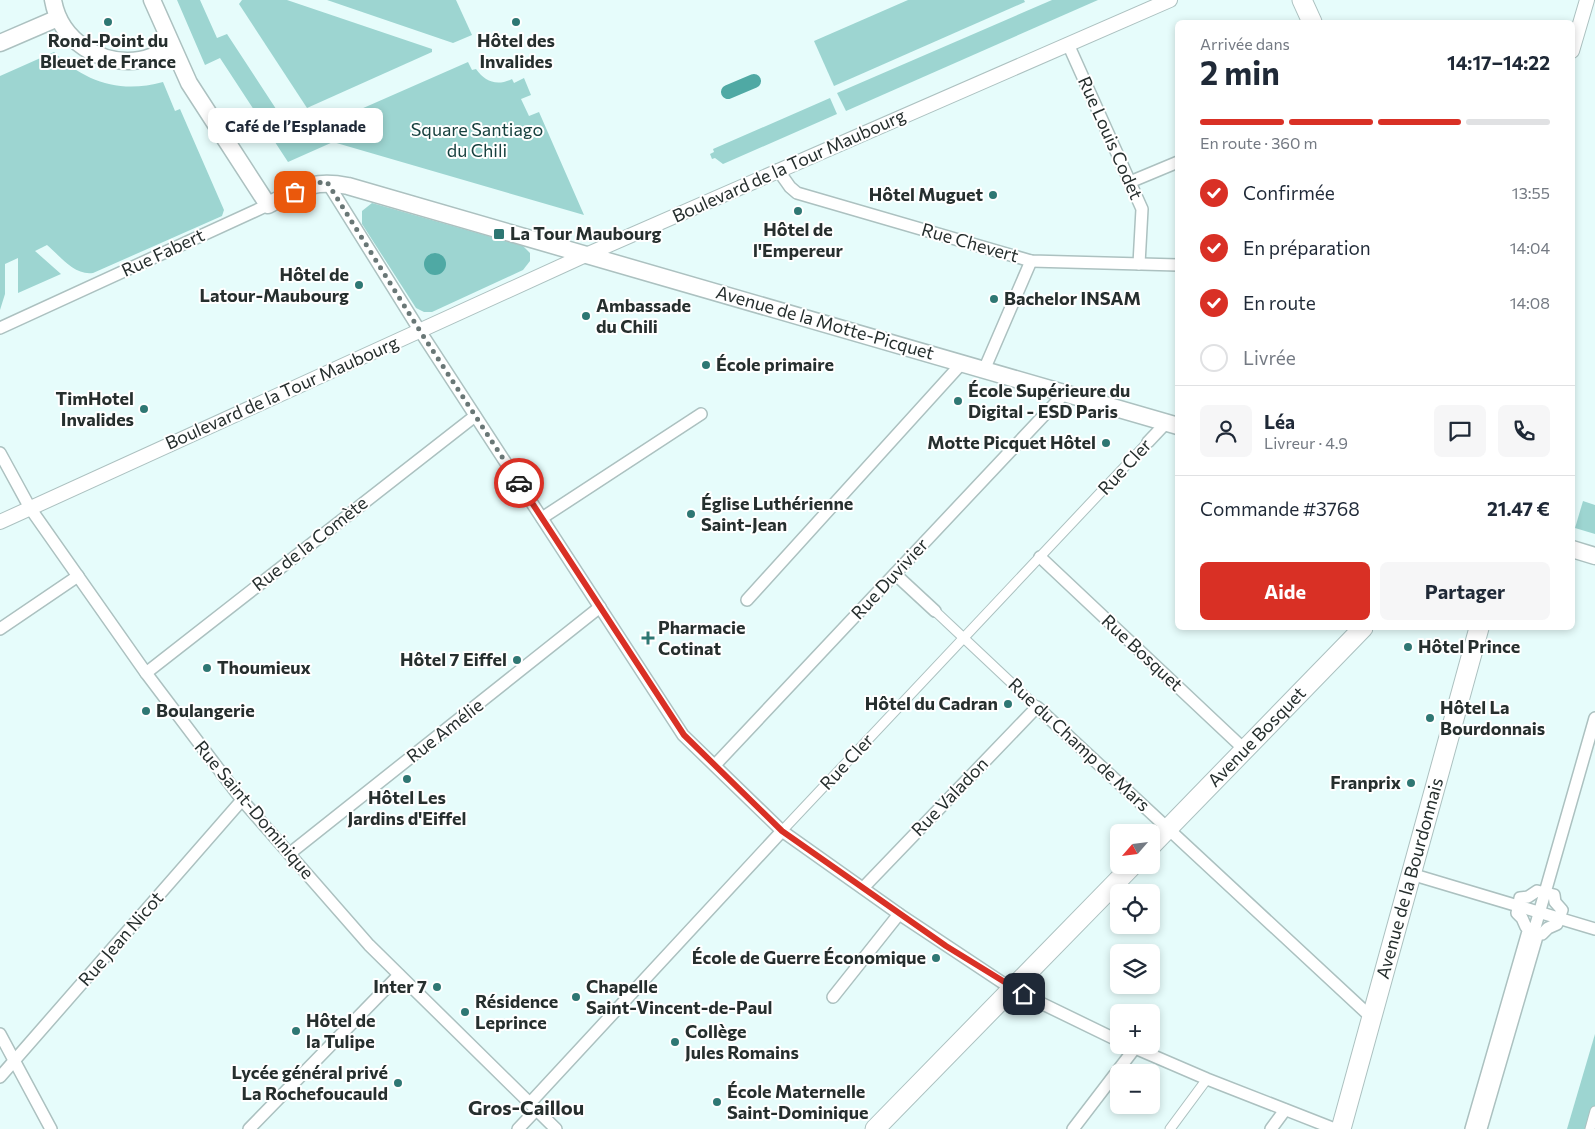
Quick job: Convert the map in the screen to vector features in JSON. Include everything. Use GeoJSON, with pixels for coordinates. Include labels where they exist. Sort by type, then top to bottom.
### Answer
{"type":"FeatureCollection","features":[{"type":"Feature","properties":{"kind":"main road"},"geometry":{"type":"LineString","coordinates":[[53,0],[58,18],[68,32],[82,47],[107,59],[122,61],[141,60],[157,55],[172,46]]}},
{"type":"Feature","properties":{"kind":"main road"},"geometry":{"type":"LineString","coordinates":[[152,0],[189,83],[268,205]]}},
{"type":"Feature","properties":{"kind":"main road"},"geometry":{"type":"LineString","coordinates":[[1302,0],[1311,20]]}},
{"type":"Feature","properties":{"kind":"main road"},"geometry":{"type":"LineString","coordinates":[[0,43],[58,18]]}},
{"type":"Feature","properties":{"kind":"main road","name":"Rue Fabert"},"geometry":{"type":"LineString","coordinates":[[268,205],[309,185],[327,182]]}},
{"type":"Feature","properties":{"kind":"main road","name":"Avenue de la Motte-Picquet"},"geometry":{"type":"LineString","coordinates":[[327,182],[388,196],[1172,424]]}},
{"type":"Feature","properties":{"kind":"main road"},"geometry":{"type":"LineString","coordinates":[[1575,550],[1595,556]]}},
{"type":"Feature","properties":{"kind":"main road","name":"Avenue Bosquet"},"geometry":{"type":"LineString","coordinates":[[1160,837],[1361,630]]}},
{"type":"Feature","properties":{"kind":"main road","name":"Avenue de la Bourdonnais"},"geometry":{"type":"LineString","coordinates":[[1341,1129],[1478,630]]}},
{"type":"Feature","properties":{"kind":"main road"},"geometry":{"type":"LineString","coordinates":[[875,1129],[1124,874]]}},
{"type":"Feature","properties":{"kind":"street","name":"Boulevard de la Tour Maubourg"},"geometry":{"type":"LineString","coordinates":[[0,522],[588,254],[1170,0]]}},
{"type":"Feature","properties":{"kind":"street"},"geometry":{"type":"LineString","coordinates":[[1575,40],[1587,0]]}},
{"type":"Feature","properties":{"kind":"street","name":"Rue Louis Codet"},"geometry":{"type":"LineString","coordinates":[[1068,44],[1142,209],[1139,264]]}},
{"type":"Feature","properties":{"kind":"street"},"geometry":{"type":"LineString","coordinates":[[1130,182],[1175,163]]}},
{"type":"Feature","properties":{"kind":"street","name":"Rue Chevert"},"geometry":{"type":"LineString","coordinates":[[778,170],[790,187],[797,193],[1031,261],[1175,265]]}},
{"type":"Feature","properties":{"kind":"street"},"geometry":{"type":"LineString","coordinates":[[327,182],[420,331],[684,735],[782,831],[862,888],[1012,989],[1110,1037]]}},
{"type":"Feature","properties":{"kind":"street","name":"Rue Fabert"},"geometry":{"type":"LineString","coordinates":[[0,328],[268,205]]}},
{"type":"Feature","properties":{"kind":"street"},"geometry":{"type":"LineString","coordinates":[[984,370],[1031,261]]}},
{"type":"Feature","properties":{"kind":"street"},"geometry":{"type":"LineString","coordinates":[[747,600],[962,363]]}},
{"type":"Feature","properties":{"kind":"street","name":"Rue Duvivier"},"geometry":{"type":"LineString","coordinates":[[715,765],[1065,393]]}},
{"type":"Feature","properties":{"kind":"street"},"geometry":{"type":"LineString","coordinates":[[542,518],[702,414]]}},
{"type":"Feature","properties":{"kind":"street","name":"Rue de la Comète"},"geometry":{"type":"LineString","coordinates":[[146,673],[475,416]]}},
{"type":"Feature","properties":{"kind":"street","name":"Rue Cler"},"geometry":{"type":"LineString","coordinates":[[518,1129],[533,1106],[782,831],[1148,442],[1172,424]]}},
{"type":"Feature","properties":{"kind":"street","name":"Rue Saint-Dominique"},"geometry":{"type":"LineString","coordinates":[[0,453],[30,508],[146,673],[242,800],[368,946],[556,1129]]}},
{"type":"Feature","properties":{"kind":"street","name":"Rue Bosquet"},"geometry":{"type":"LineString","coordinates":[[1040,557],[1246,750]]}},
{"type":"Feature","properties":{"kind":"street","name":"Rue du Champ de Mars"},"geometry":{"type":"LineString","coordinates":[[895,574],[1372,1018]]}},
{"type":"Feature","properties":{"kind":"street"},"geometry":{"type":"LineString","coordinates":[[0,629],[78,576]]}},
{"type":"Feature","properties":{"kind":"street","name":"Rue Amélie"},"geometry":{"type":"LineString","coordinates":[[289,854],[600,607]]}},
{"type":"Feature","properties":{"kind":"street","name":"Rue Valadon"},"geometry":{"type":"LineString","coordinates":[[862,888],[1037,707]]}},
{"type":"Feature","properties":{"kind":"street"},"geometry":{"type":"LineString","coordinates":[[1479,1129],[1595,718]]}},
{"type":"Feature","properties":{"kind":"street","name":"Rue Jean Nicot"},"geometry":{"type":"LineString","coordinates":[[0,1077],[242,800]]}},
{"type":"Feature","properties":{"kind":"street"},"geometry":{"type":"LineString","coordinates":[[1412,874],[1595,929]]}},
{"type":"Feature","properties":{"kind":"street"},"geometry":{"type":"LineString","coordinates":[[1471,1129],[1530,928],[1526,927],[1522,918],[1517,914],[1520,898],[1528,897],[1537,890],[1554,895],[1555,902],[1562,910],[1557,924],[1548,928],[1542,934],[1538,933],[1479,1129]]}},
{"type":"Feature","properties":{"kind":"street"},"geometry":{"type":"LineString","coordinates":[[834,997],[899,914]]}},
{"type":"Feature","properties":{"kind":"street"},"geometry":{"type":"LineString","coordinates":[[249,1129],[399,975]]}},
{"type":"Feature","properties":{"kind":"street"},"geometry":{"type":"LineString","coordinates":[[0,1034],[51,1129]]}},
{"type":"Feature","properties":{"kind":"street"},"geometry":{"type":"LineString","coordinates":[[1073,1129],[1126,1054]]}},
{"type":"Feature","properties":{"kind":"street"},"geometry":{"type":"LineString","coordinates":[[1148,1054],[1335,1129]]}},
{"type":"Feature","properties":{"kind":"street"},"geometry":{"type":"LineString","coordinates":[[1170,1129],[1207,1079]]}},
{"type":"Feature","properties":{"kind":"street"},"geometry":{"type":"LineString","coordinates":[[1270,1129],[1285,1110]]}},
{"type":"Feature","properties":{"kind":"street"},"geometry":{"type":"LineString","coordinates":[[1590,1129],[1595,1111]]}},
{"type":"Feature","properties":{"kind":"green space","name":"Square Santiago du Chili"},"geometry":{"type":"Polygon","coordinates":[[[177,0],[200,0],[217,38],[227,34],[295,138],[468,62],[472,70],[476,69],[483,77],[492,82],[512,79],[514,83],[524,78],[531,95],[521,99],[529,116],[539,112],[584,215],[333,142],[288,162],[220,58],[205,65],[177,0]]]}},
{"type":"Feature","properties":{"kind":"green space"},"geometry":{"type":"Polygon","coordinates":[[[242,0],[287,0],[432,49],[432,52],[307,108],[239,4],[242,0]]]}},
{"type":"Feature","properties":{"kind":"green space"},"geometry":{"type":"Polygon","coordinates":[[[327,0],[456,0],[472,35],[453,43],[327,0]]]}},
{"type":"Feature","properties":{"kind":"green space"},"geometry":{"type":"Polygon","coordinates":[[[908,0],[1024,0],[1025,2],[834,86],[814,41],[908,0]]]}},
{"type":"Feature","properties":{"kind":"green space"},"geometry":{"type":"Polygon","coordinates":[[[1052,0],[1098,0],[846,111],[837,93],[1052,0]]]}},
{"type":"Feature","properties":{"kind":"green space"},"geometry":{"type":"Polygon","coordinates":[[[54,52],[78,71],[104,83],[132,87],[163,82],[175,111],[180,109],[224,210],[222,216],[93,273],[86,273],[74,268],[47,245],[35,251],[61,274],[18,293],[18,258],[5,264],[5,294],[0,310],[0,76],[54,52]]]}},
{"type":"Feature","properties":{"kind":"green space"},"geometry":{"type":"Polygon","coordinates":[[[830,98],[837,114],[723,164],[715,158],[712,159],[710,154],[714,152],[713,149],[830,98]]]}},
{"type":"Feature","properties":{"kind":"green space"},"geometry":{"type":"Polygon","coordinates":[[[372,203],[523,246],[530,253],[530,261],[523,270],[432,312],[424,312],[416,308],[362,224],[362,211],[372,203]]]}},
{"type":"Feature","properties":{"kind":"green space"},"geometry":{"type":"Polygon","coordinates":[[[1583,501],[1595,505],[1595,534],[1575,528],[1583,501]]]}},
{"type":"Feature","properties":{"kind":"green space"},"geometry":{"type":"Polygon","coordinates":[[[1595,1034],[1595,1129],[1567,1129],[1595,1034]]]}},
{"type":"Feature","properties":{"kind":"shaded area"},"geometry":{"type":"Polygon","coordinates":[[[431,253],[439,253],[446,260],[446,268],[439,275],[431,275],[424,268],[424,260],[431,253]]]}},
{"type":"Feature","properties":{"kind":"waterway"},"geometry":{"type":"LineString","coordinates":[[728,92],[754,81]]}},
{"type":"Feature","properties":{"kind":"way so far"},"geometry":{"type":"LineString","coordinates":[[295,192],[309,185],[327,182],[420,331],[519,483]]}},
{"type":"Feature","properties":{"kind":"place","name":"Rond-Point du Bleuet de France"},"geometry":{"type":"Point","coordinates":[108,22]}},
{"type":"Feature","properties":{"kind":"place","name":"Hôtel des Invalides"},"geometry":{"type":"Point","coordinates":[516,22]}},
{"type":"Feature","properties":{"kind":"place","name":"Café de l’Esplanade"},"geometry":{"type":"Point","coordinates":[295,192]}},
{"type":"Feature","properties":{"kind":"place","name":"Hôtel Muguet"},"geometry":{"type":"Point","coordinates":[993,195]}},
{"type":"Feature","properties":{"kind":"place","name":"Hôtel de l'Empereur"},"geometry":{"type":"Point","coordinates":[798,211]}},
{"type":"Feature","properties":{"kind":"place","name":"La Tour Maubourg"},"geometry":{"type":"Point","coordinates":[499,234]}},
{"type":"Feature","properties":{"kind":"place","name":"Hôtel de Latour-Maubourg"},"geometry":{"type":"Point","coordinates":[359,285]}},
{"type":"Feature","properties":{"kind":"place","name":"Bachelor INSAM"},"geometry":{"type":"Point","coordinates":[994,299]}},
{"type":"Feature","properties":{"kind":"place","name":"Ambassade du Chili"},"geometry":{"type":"Point","coordinates":[586,316]}},
{"type":"Feature","properties":{"kind":"place","name":"École primaire"},"geometry":{"type":"Point","coordinates":[706,365]}},
{"type":"Feature","properties":{"kind":"place","name":"École Supérieure du Digital - ESD Paris"},"geometry":{"type":"Point","coordinates":[958,401]}},
{"type":"Feature","properties":{"kind":"place","name":"TimHotel Invalides"},"geometry":{"type":"Point","coordinates":[144,409]}},
{"type":"Feature","properties":{"kind":"place","name":"Motte Picquet Hôtel"},"geometry":{"type":"Point","coordinates":[1106,443]}},
{"type":"Feature","properties":{"kind":"place","name":"Église Luthérienne Saint-Jean"},"geometry":{"type":"Point","coordinates":[691,514]}},
{"type":"Feature","properties":{"kind":"place","name":"Pharmacie Cotinat"},"geometry":{"type":"Point","coordinates":[648,638]}},
{"type":"Feature","properties":{"kind":"place","name":"Hôtel Prince"},"geometry":{"type":"Point","coordinates":[1408,647]}},
{"type":"Feature","properties":{"kind":"place","name":"Hôtel 7 Eiffel"},"geometry":{"type":"Point","coordinates":[517,660]}},
{"type":"Feature","properties":{"kind":"place","name":"Thoumieux"},"geometry":{"type":"Point","coordinates":[207,668]}},
{"type":"Feature","properties":{"kind":"place","name":"Hôtel du Cadran"},"geometry":{"type":"Point","coordinates":[1008,704]}},
{"type":"Feature","properties":{"kind":"place","name":"Boulangerie"},"geometry":{"type":"Point","coordinates":[146,711]}},
{"type":"Feature","properties":{"kind":"place","name":"Hôtel La Bourdonnais"},"geometry":{"type":"Point","coordinates":[1430,718]}},
{"type":"Feature","properties":{"kind":"place","name":"Hôtel Les Jardins d'Eiffel"},"geometry":{"type":"Point","coordinates":[407,779]}},
{"type":"Feature","properties":{"kind":"place","name":"Franprix"},"geometry":{"type":"Point","coordinates":[1411,783]}},
{"type":"Feature","properties":{"kind":"place","name":"École de Guerre Économique"},"geometry":{"type":"Point","coordinates":[936,958]}},
{"type":"Feature","properties":{"kind":"place","name":"Inter 7"},"geometry":{"type":"Point","coordinates":[437,987]}},
{"type":"Feature","properties":{"kind":"place","name":"Chapelle Saint-Vincent-de-Paul"},"geometry":{"type":"Point","coordinates":[576,997]}},
{"type":"Feature","properties":{"kind":"place","name":"Résidence Leprince"},"geometry":{"type":"Point","coordinates":[465,1012]}},
{"type":"Feature","properties":{"kind":"place","name":"Hôtel de la Tulipe"},"geometry":{"type":"Point","coordinates":[296,1031]}},
{"type":"Feature","properties":{"kind":"place","name":"Collège Jules Romains"},"geometry":{"type":"Point","coordinates":[675,1042]}},
{"type":"Feature","properties":{"kind":"place","name":"Lycée général privé La Rochefoucauld"},"geometry":{"type":"Point","coordinates":[398,1083]}},
{"type":"Feature","properties":{"kind":"place","name":"École Maternelle Saint-Dominique"},"geometry":{"type":"Point","coordinates":[717,1102]}},
{"type":"Feature","properties":{"kind":"district","name":"Gros-Caillou"},"geometry":{"type":"Point","coordinates":[526,1108]}},
{"type":"Feature","properties":{"kind":"route"},"geometry":{"type":"LineString","coordinates":[[519,483],[684,735],[782,831],[946,946],[1012,989],[1024,994]]}}]}
